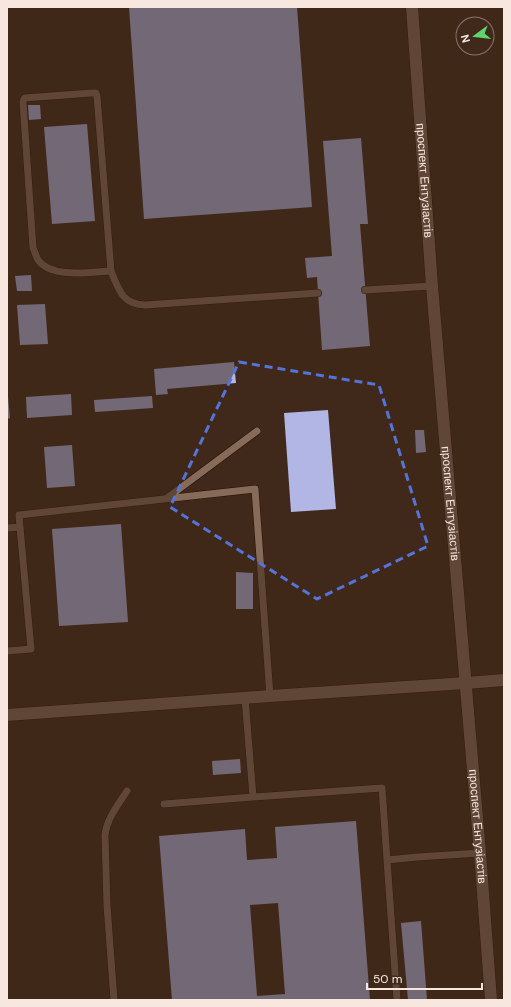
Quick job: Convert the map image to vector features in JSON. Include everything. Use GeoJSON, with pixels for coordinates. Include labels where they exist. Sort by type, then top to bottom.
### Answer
{"type":"FeatureCollection","features":[{"type":"Feature","properties":{"kind":"street","name":"проспект Ентузіастів"},"geometry":{"type":"LineString","coordinates":[[412,7],[432,286],[491,1000]]}},
{"type":"Feature","properties":{"kind":"street"},"geometry":{"type":"LineString","coordinates":[[7,715],[504,680]]}},
{"type":"Feature","properties":{"kind":"lane"},"geometry":{"type":"LineString","coordinates":[[111,271],[66,274],[42,264],[35,254],[23,102],[25,98],[96,93],[111,271],[121,293],[131,303],[138,305],[153,305],[318,293]]}},
{"type":"Feature","properties":{"kind":"lane"},"geometry":{"type":"LineString","coordinates":[[365,290],[432,286]]}},
{"type":"Feature","properties":{"kind":"lane"},"geometry":{"type":"LineString","coordinates":[[166,499],[257,432]]}},
{"type":"Feature","properties":{"kind":"lane"},"geometry":{"type":"LineString","coordinates":[[7,651],[31,649],[18,515],[255,489],[270,696]]}},
{"type":"Feature","properties":{"kind":"lane"},"geometry":{"type":"LineString","coordinates":[[7,528],[20,527]]}},
{"type":"Feature","properties":{"kind":"lane"},"geometry":{"type":"LineString","coordinates":[[245,698],[254,798]]}},
{"type":"Feature","properties":{"kind":"lane"},"geometry":{"type":"LineString","coordinates":[[164,804],[382,788],[397,1000]]}},
{"type":"Feature","properties":{"kind":"lane"},"geometry":{"type":"LineString","coordinates":[[114,1000],[107,905],[106,836],[110,817],[127,791]]}},
{"type":"Feature","properties":{"kind":"lane"},"geometry":{"type":"LineString","coordinates":[[387,860],[480,853]]}},
{"type":"Feature","properties":{"kind":"highlighted area"},"geometry":{"type":"Polygon","coordinates":[[[239,362],[379,385],[428,546],[317,599],[170,507],[239,362]]]}},
{"type":"Feature","properties":{"kind":"building"},"geometry":{"type":"Polygon","coordinates":[[[129,7],[297,7],[312,207],[144,219],[129,7]]]}},
{"type":"Feature","properties":{"kind":"building"},"geometry":{"type":"Polygon","coordinates":[[[28,105],[40,105],[41,119],[29,120],[28,105]]]}},
{"type":"Feature","properties":{"kind":"building"},"geometry":{"type":"Polygon","coordinates":[[[87,124],[95,221],[52,224],[44,127],[87,124]]]}},
{"type":"Feature","properties":{"kind":"building"},"geometry":{"type":"Polygon","coordinates":[[[361,138],[368,224],[360,224],[370,346],[322,350],[317,277],[307,278],[305,258],[332,256],[323,141],[361,138]]]}},
{"type":"Feature","properties":{"kind":"building"},"geometry":{"type":"Polygon","coordinates":[[[31,275],[32,291],[17,291],[15,276],[31,275]]]}},
{"type":"Feature","properties":{"kind":"building"},"geometry":{"type":"Polygon","coordinates":[[[45,304],[48,344],[20,345],[17,305],[45,304]]]}},
{"type":"Feature","properties":{"kind":"building"},"geometry":{"type":"Polygon","coordinates":[[[234,362],[236,383],[167,389],[168,394],[156,395],[154,369],[234,362]]]}},
{"type":"Feature","properties":{"kind":"building"},"geometry":{"type":"Polygon","coordinates":[[[71,394],[72,415],[27,418],[26,397],[71,394]]]}},
{"type":"Feature","properties":{"kind":"building"},"geometry":{"type":"Polygon","coordinates":[[[7,396],[10,418],[7,419],[7,396]]]}},
{"type":"Feature","properties":{"kind":"building"},"geometry":{"type":"Polygon","coordinates":[[[152,396],[153,408],[95,412],[94,400],[152,396]]]}},
{"type":"Feature","properties":{"kind":"building"},"geometry":{"type":"Polygon","coordinates":[[[328,410],[336,509],[291,512],[284,413],[328,410]]]}},
{"type":"Feature","properties":{"kind":"building"},"geometry":{"type":"Polygon","coordinates":[[[415,430],[424,430],[426,452],[416,453],[415,430]]]}},
{"type":"Feature","properties":{"kind":"building"},"geometry":{"type":"Polygon","coordinates":[[[72,445],[75,486],[47,488],[44,447],[72,445]]]}},
{"type":"Feature","properties":{"kind":"building"},"geometry":{"type":"Polygon","coordinates":[[[121,524],[128,622],[59,626],[52,529],[121,524]]]}},
{"type":"Feature","properties":{"kind":"building"},"geometry":{"type":"Polygon","coordinates":[[[236,572],[253,573],[253,609],[236,609],[236,572]]]}},
{"type":"Feature","properties":{"kind":"building"},"geometry":{"type":"Polygon","coordinates":[[[240,759],[241,773],[213,775],[212,761],[240,759]]]}},
{"type":"Feature","properties":{"kind":"building"},"geometry":{"type":"Polygon","coordinates":[[[356,821],[370,1000],[172,1000],[159,836],[245,829],[247,860],[277,858],[275,827],[356,821]],[[278,903],[250,905],[257,996],[285,994],[278,903]]]}},
{"type":"Feature","properties":{"kind":"building"},"geometry":{"type":"Polygon","coordinates":[[[421,921],[427,1000],[408,1000],[401,923],[421,921]]]}}]}
